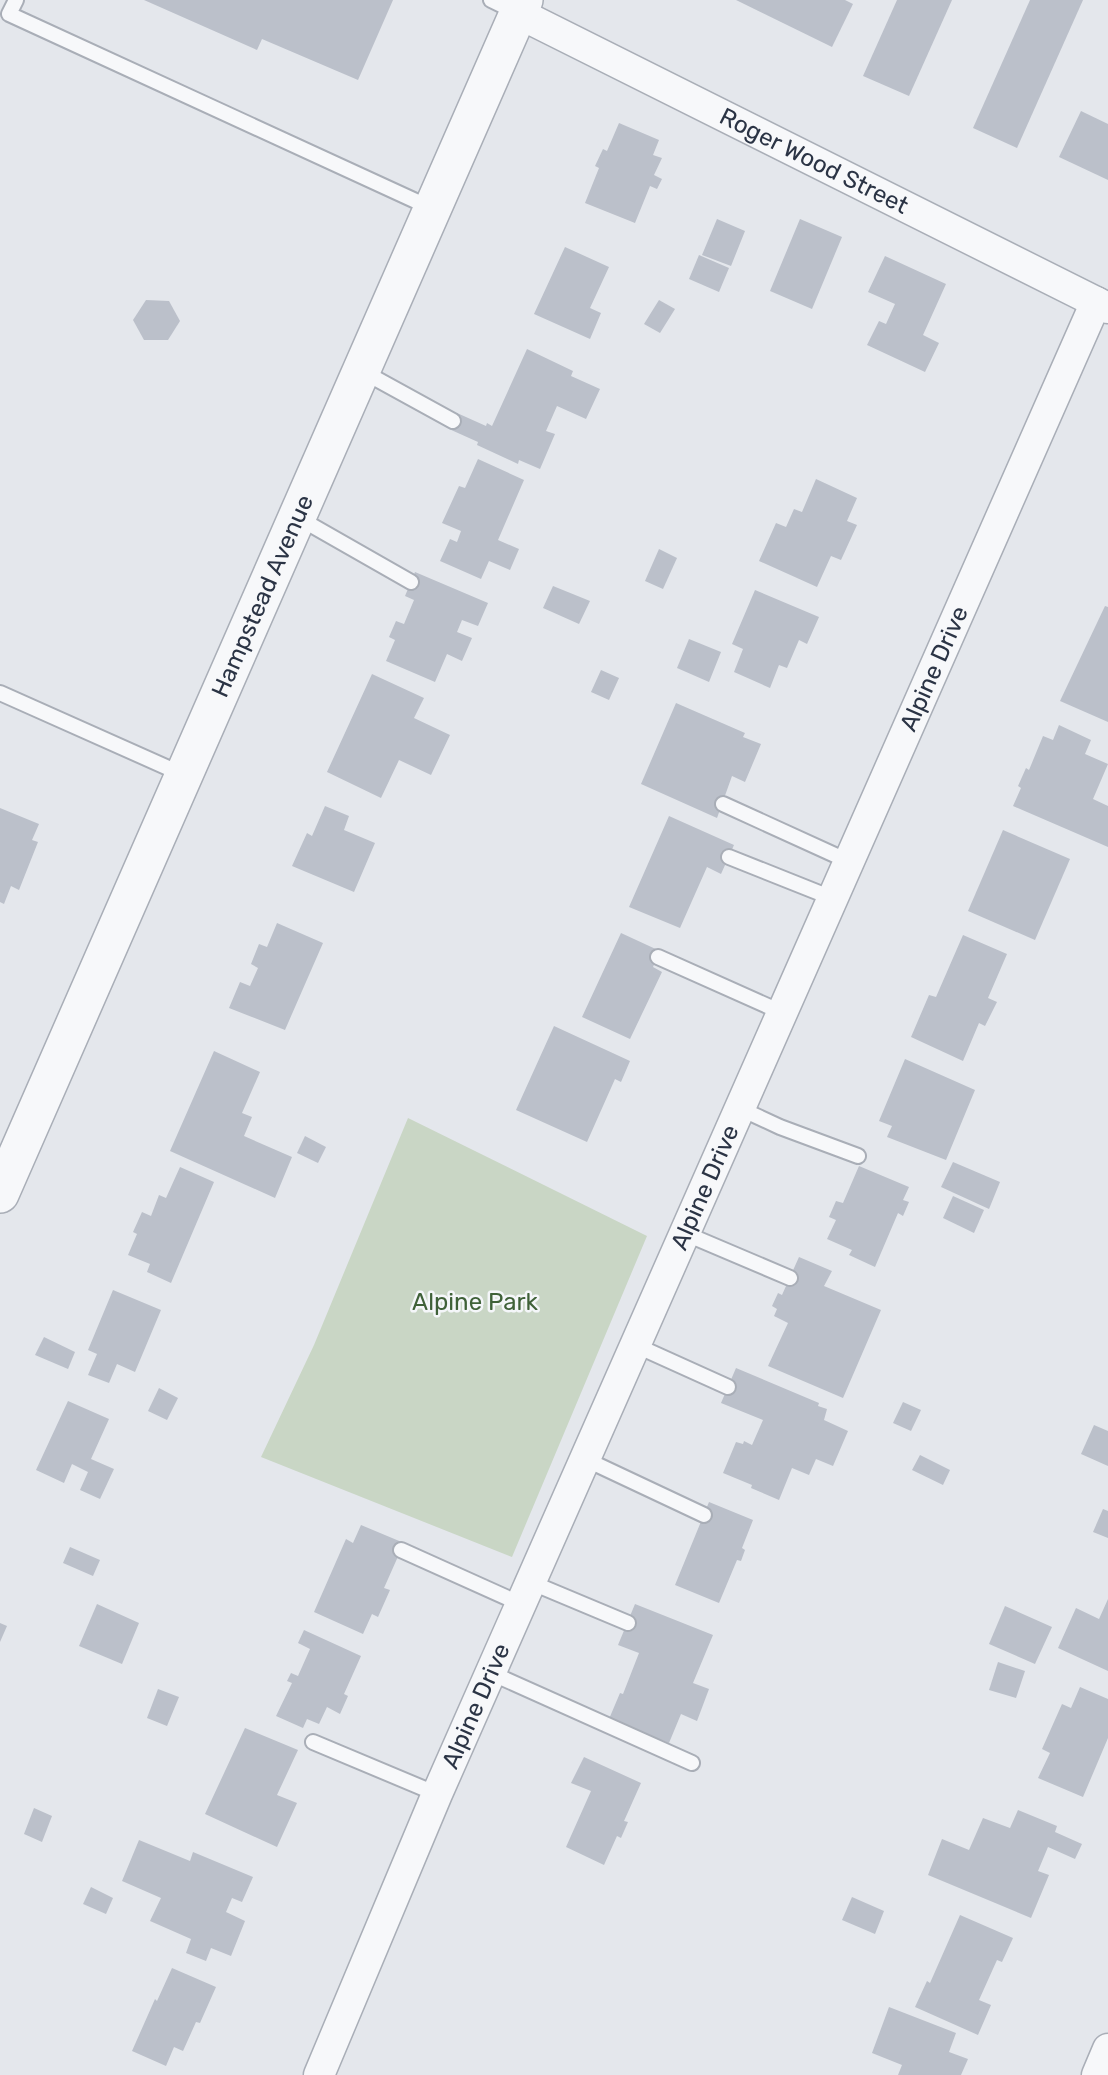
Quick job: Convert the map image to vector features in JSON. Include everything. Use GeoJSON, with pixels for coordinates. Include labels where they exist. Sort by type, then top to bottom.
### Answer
{"type":"FeatureCollection","features":[{"type":"Feature","properties":{"kind":"street","name":"Hampstead Avenue"},"geometry":{"type":"LineString","coordinates":[[0,1194],[433,208],[511,4]]}},
{"type":"Feature","properties":{"kind":"street","name":"Roger Wood Street"},"geometry":{"type":"LineString","coordinates":[[511,4],[1102,305]]}},
{"type":"Feature","properties":{"kind":"street","name":"Alpine Drive"},"geometry":{"type":"LineString","coordinates":[[319,2075],[437,1794],[848,861],[1102,305]]}},
{"type":"Feature","properties":{"kind":"street"},"geometry":{"type":"LineString","coordinates":[[1097,2075],[1108,2049]]}},
{"type":"Feature","properties":{"kind":"lane"},"geometry":{"type":"LineString","coordinates":[[16,0],[9,14],[433,208]]}},
{"type":"Feature","properties":{"kind":"lane"},"geometry":{"type":"LineString","coordinates":[[361,371],[453,421]]}},
{"type":"Feature","properties":{"kind":"lane"},"geometry":{"type":"LineString","coordinates":[[297,517],[411,582]]}},
{"type":"Feature","properties":{"kind":"lane"},"geometry":{"type":"LineString","coordinates":[[0,693],[184,775]]}},
{"type":"Feature","properties":{"kind":"lane"},"geometry":{"type":"LineString","coordinates":[[723,804],[848,861]]}},
{"type":"Feature","properties":{"kind":"lane"},"geometry":{"type":"LineString","coordinates":[[729,857],[832,898]]}},
{"type":"Feature","properties":{"kind":"lane"},"geometry":{"type":"LineString","coordinates":[[658,957],[781,1013]]}},
{"type":"Feature","properties":{"kind":"lane"},"geometry":{"type":"LineString","coordinates":[[739,1108],[780,1127],[858,1156]]}},
{"type":"Feature","properties":{"kind":"lane"},"geometry":{"type":"LineString","coordinates":[[684,1233],[790,1278]]}},
{"type":"Feature","properties":{"kind":"lane"},"geometry":{"type":"LineString","coordinates":[[635,1345],[728,1387]]}},
{"type":"Feature","properties":{"kind":"lane"},"geometry":{"type":"LineString","coordinates":[[585,1459],[704,1515]]}},
{"type":"Feature","properties":{"kind":"lane"},"geometry":{"type":"LineString","coordinates":[[401,1550],[526,1593],[628,1623]]}},
{"type":"Feature","properties":{"kind":"lane"},"geometry":{"type":"LineString","coordinates":[[491,1673],[692,1763]]}},
{"type":"Feature","properties":{"kind":"lane"},"geometry":{"type":"LineString","coordinates":[[313,1742],[437,1794]]}},
{"type":"Feature","properties":{"kind":"green space","name":"Alpine Park"},"geometry":{"type":"Polygon","coordinates":[[[408,1118],[647,1236],[512,1557],[261,1457],[314,1345],[408,1118]]]}},
{"type":"Feature","properties":{"kind":"building"},"geometry":{"type":"Polygon","coordinates":[[[144,0],[393,0],[358,80],[262,39],[257,50],[144,0]]]}},
{"type":"Feature","properties":{"kind":"building"},"geometry":{"type":"Polygon","coordinates":[[[736,0],[845,0],[853,4],[832,47],[736,0]]]}},
{"type":"Feature","properties":{"kind":"building"},"geometry":{"type":"Polygon","coordinates":[[[897,0],[952,0],[909,96],[863,76],[897,0]]]}},
{"type":"Feature","properties":{"kind":"building"},"geometry":{"type":"Polygon","coordinates":[[[1030,0],[1083,0],[1017,148],[973,128],[1030,0]]]}},
{"type":"Feature","properties":{"kind":"building"},"geometry":{"type":"Polygon","coordinates":[[[1081,111],[1108,124],[1108,180],[1059,157],[1081,111]]]}},
{"type":"Feature","properties":{"kind":"building"},"geometry":{"type":"Polygon","coordinates":[[[619,123],[659,140],[653,155],[662,158],[654,175],[662,179],[657,189],[650,186],[635,223],[585,203],[599,168],[595,166],[603,149],[607,151],[619,123]]]}},
{"type":"Feature","properties":{"kind":"building"},"geometry":{"type":"Polygon","coordinates":[[[717,219],[745,231],[731,266],[702,255],[717,219]]]}},
{"type":"Feature","properties":{"kind":"building"},"geometry":{"type":"Polygon","coordinates":[[[800,219],[842,237],[812,309],[770,291],[800,219]]]}},
{"type":"Feature","properties":{"kind":"building"},"geometry":{"type":"Polygon","coordinates":[[[565,247],[609,267],[590,308],[601,313],[590,339],[534,314],[565,247]]]}},
{"type":"Feature","properties":{"kind":"building"},"geometry":{"type":"Polygon","coordinates":[[[699,255],[729,268],[719,292],[689,279],[699,255]]]}},
{"type":"Feature","properties":{"kind":"building"},"geometry":{"type":"Polygon","coordinates":[[[885,256],[946,284],[923,335],[939,343],[925,372],[867,345],[879,321],[886,324],[895,304],[868,292],[885,256]]]}},
{"type":"Feature","properties":{"kind":"building"},"geometry":{"type":"Polygon","coordinates":[[[146,300],[169,301],[180,321],[168,340],[144,340],[133,320],[146,300]]]}},
{"type":"Feature","properties":{"kind":"building"},"geometry":{"type":"Polygon","coordinates":[[[659,300],[675,309],[660,333],[644,324],[659,300]]]}},
{"type":"Feature","properties":{"kind":"building"},"geometry":{"type":"Polygon","coordinates":[[[527,349],[573,371],[571,376],[600,389],[586,419],[557,406],[546,431],[555,434],[540,469],[519,460],[518,464],[449,429],[457,413],[492,426],[527,349]]]}},
{"type":"Feature","properties":{"kind":"building"},"geometry":{"type":"Polygon","coordinates":[[[478,459],[524,480],[498,540],[519,549],[510,570],[489,561],[481,579],[440,561],[450,539],[457,542],[461,531],[442,523],[459,486],[465,488],[478,459]]]}},
{"type":"Feature","properties":{"kind":"building"},"geometry":{"type":"Polygon","coordinates":[[[816,479],[857,498],[847,521],[857,525],[841,560],[831,556],[817,587],[759,561],[776,523],[786,527],[794,509],[802,512],[816,479]]]}},
{"type":"Feature","properties":{"kind":"building"},"geometry":{"type":"Polygon","coordinates":[[[659,549],[677,558],[663,589],[645,581],[659,549]]]}},
{"type":"Feature","properties":{"kind":"building"},"geometry":{"type":"Polygon","coordinates":[[[415,572],[488,603],[478,626],[462,620],[457,632],[472,638],[462,661],[447,654],[435,682],[386,661],[395,640],[389,637],[396,621],[404,624],[414,600],[405,596],[415,572]]]}},
{"type":"Feature","properties":{"kind":"building"},"geometry":{"type":"Polygon","coordinates":[[[553,586],[590,601],[579,624],[543,608],[553,586]]]}},
{"type":"Feature","properties":{"kind":"building"},"geometry":{"type":"Polygon","coordinates":[[[755,590],[819,617],[807,644],[799,640],[787,668],[779,665],[770,688],[734,672],[743,649],[732,644],[755,590]]]}},
{"type":"Feature","properties":{"kind":"building"},"geometry":{"type":"Polygon","coordinates":[[[1105,606],[1108,607],[1108,722],[1060,701],[1105,606]]]}},
{"type":"Feature","properties":{"kind":"building"},"geometry":{"type":"Polygon","coordinates":[[[689,639],[721,652],[709,682],[677,668],[689,639]]]}},
{"type":"Feature","properties":{"kind":"building"},"geometry":{"type":"Polygon","coordinates":[[[601,670],[619,678],[609,700],[591,692],[601,670]]]}},
{"type":"Feature","properties":{"kind":"building"},"geometry":{"type":"Polygon","coordinates":[[[372,674],[424,698],[414,718],[450,735],[431,775],[399,760],[381,798],[327,772],[372,674]]]}},
{"type":"Feature","properties":{"kind":"building"},"geometry":{"type":"Polygon","coordinates":[[[676,703],[745,733],[743,737],[761,744],[745,782],[732,776],[717,818],[641,784],[676,703]]]}},
{"type":"Feature","properties":{"kind":"building"},"geometry":{"type":"Polygon","coordinates":[[[1059,725],[1091,740],[1085,754],[1108,764],[1093,799],[1108,806],[1108,847],[1013,806],[1021,788],[1018,786],[1026,768],[1029,770],[1043,736],[1053,740],[1059,725]]]}},
{"type":"Feature","properties":{"kind":"building"},"geometry":{"type":"Polygon","coordinates":[[[325,806],[349,816],[344,830],[375,843],[354,892],[292,866],[307,833],[312,836],[325,806]]]}},
{"type":"Feature","properties":{"kind":"building"},"geometry":{"type":"Polygon","coordinates":[[[0,808],[39,824],[32,840],[38,842],[19,890],[11,886],[4,904],[0,902],[0,808]]]}},
{"type":"Feature","properties":{"kind":"building"},"geometry":{"type":"Polygon","coordinates":[[[669,816],[734,845],[721,874],[707,867],[680,928],[629,907],[669,816]]]}},
{"type":"Feature","properties":{"kind":"building"},"geometry":{"type":"Polygon","coordinates":[[[1003,830],[1070,859],[1035,940],[968,911],[1003,830]]]}},
{"type":"Feature","properties":{"kind":"building"},"geometry":{"type":"Polygon","coordinates":[[[277,923],[323,943],[285,1030],[229,1008],[240,982],[250,986],[258,968],[251,964],[259,944],[267,947],[277,923]]]}},
{"type":"Feature","properties":{"kind":"building"},"geometry":{"type":"Polygon","coordinates":[[[621,933],[660,951],[653,967],[662,972],[630,1039],[582,1017],[621,933]]]}},
{"type":"Feature","properties":{"kind":"building"},"geometry":{"type":"Polygon","coordinates":[[[963,935],[1007,954],[988,998],[997,1002],[985,1026],[979,1023],[963,1061],[911,1037],[929,995],[936,997],[963,935]]]}},
{"type":"Feature","properties":{"kind":"building"},"geometry":{"type":"Polygon","coordinates":[[[554,1026],[630,1061],[621,1082],[615,1079],[587,1142],[516,1110],[554,1026]]]}},
{"type":"Feature","properties":{"kind":"building"},"geometry":{"type":"Polygon","coordinates":[[[214,1051],[260,1072],[242,1113],[252,1117],[244,1136],[292,1157],[275,1198],[170,1151],[214,1051]]]}},
{"type":"Feature","properties":{"kind":"building"},"geometry":{"type":"Polygon","coordinates":[[[905,1059],[975,1090],[946,1160],[887,1137],[892,1126],[879,1121],[905,1059]]]}},
{"type":"Feature","properties":{"kind":"building"},"geometry":{"type":"Polygon","coordinates":[[[305,1136],[326,1147],[318,1163],[297,1153],[305,1136]]]}},
{"type":"Feature","properties":{"kind":"building"},"geometry":{"type":"Polygon","coordinates":[[[953,1162],[1000,1182],[989,1209],[941,1187],[953,1162]]]}},
{"type":"Feature","properties":{"kind":"building"},"geometry":{"type":"Polygon","coordinates":[[[859,1166],[909,1187],[903,1200],[909,1202],[903,1216],[898,1213],[875,1267],[849,1255],[852,1250],[827,1239],[836,1220],[829,1217],[836,1201],[843,1203],[859,1166]]]}},
{"type":"Feature","properties":{"kind":"building"},"geometry":{"type":"Polygon","coordinates":[[[180,1167],[214,1182],[171,1283],[147,1272],[150,1264],[128,1255],[137,1234],[133,1232],[142,1212],[151,1216],[159,1195],[166,1198],[180,1167]]]}},
{"type":"Feature","properties":{"kind":"building"},"geometry":{"type":"Polygon","coordinates":[[[953,1196],[984,1210],[974,1233],[943,1218],[953,1196]]]}},
{"type":"Feature","properties":{"kind":"building"},"geometry":{"type":"Polygon","coordinates":[[[799,1257],[832,1271],[824,1286],[881,1310],[843,1398],[768,1366],[788,1323],[774,1316],[777,1309],[772,1306],[778,1293],[782,1295],[799,1257]]]}},
{"type":"Feature","properties":{"kind":"building"},"geometry":{"type":"Polygon","coordinates":[[[113,1290],[161,1310],[135,1372],[117,1364],[109,1383],[88,1375],[97,1354],[88,1350],[113,1290]]]}},
{"type":"Feature","properties":{"kind":"building"},"geometry":{"type":"Polygon","coordinates":[[[44,1337],[75,1352],[68,1369],[35,1355],[44,1337]]]}},
{"type":"Feature","properties":{"kind":"building"},"geometry":{"type":"Polygon","coordinates":[[[736,1368],[819,1403],[818,1406],[827,1409],[824,1420],[848,1431],[833,1466],[816,1459],[809,1475],[792,1468],[779,1500],[723,1473],[736,1442],[743,1444],[744,1441],[752,1445],[763,1420],[721,1403],[736,1368]]]}},
{"type":"Feature","properties":{"kind":"building"},"geometry":{"type":"Polygon","coordinates":[[[159,1388],[178,1398],[167,1420],[148,1411],[159,1388]]]}},
{"type":"Feature","properties":{"kind":"building"},"geometry":{"type":"Polygon","coordinates":[[[68,1401],[109,1419],[91,1459],[114,1469],[100,1499],[80,1490],[88,1472],[72,1464],[64,1483],[36,1470],[68,1401]]]}},
{"type":"Feature","properties":{"kind":"building"},"geometry":{"type":"Polygon","coordinates":[[[903,1402],[921,1410],[911,1431],[893,1423],[903,1402]]]}},
{"type":"Feature","properties":{"kind":"building"},"geometry":{"type":"Polygon","coordinates":[[[1094,1425],[1108,1431],[1108,1466],[1081,1454],[1094,1425]]]}},
{"type":"Feature","properties":{"kind":"building"},"geometry":{"type":"Polygon","coordinates":[[[920,1455],[950,1470],[943,1485],[912,1470],[920,1455]]]}},
{"type":"Feature","properties":{"kind":"building"},"geometry":{"type":"Polygon","coordinates":[[[709,1502],[753,1520],[742,1548],[745,1550],[741,1561],[737,1560],[719,1603],[675,1585],[709,1502]]]}},
{"type":"Feature","properties":{"kind":"building"},"geometry":{"type":"Polygon","coordinates":[[[1103,1509],[1108,1511],[1108,1538],[1093,1532],[1103,1509]]]}},
{"type":"Feature","properties":{"kind":"building"},"geometry":{"type":"Polygon","coordinates":[[[361,1525],[404,1543],[384,1588],[390,1590],[378,1617],[372,1614],[363,1634],[314,1612],[346,1539],[353,1543],[361,1525]]]}},
{"type":"Feature","properties":{"kind":"building"},"geometry":{"type":"Polygon","coordinates":[[[70,1547],[100,1560],[93,1576],[63,1563],[70,1547]]]}},
{"type":"Feature","properties":{"kind":"building"},"geometry":{"type":"Polygon","coordinates":[[[1108,1599],[1108,1671],[1058,1648],[1076,1608],[1099,1619],[1108,1599]]]}},
{"type":"Feature","properties":{"kind":"building"},"geometry":{"type":"Polygon","coordinates":[[[97,1604],[139,1623],[122,1664],[79,1646],[97,1604]]]}},
{"type":"Feature","properties":{"kind":"building"},"geometry":{"type":"Polygon","coordinates":[[[635,1604],[713,1635],[693,1683],[709,1689],[697,1721],[681,1714],[669,1743],[609,1719],[620,1693],[623,1694],[639,1653],[618,1645],[635,1604]]]}},
{"type":"Feature","properties":{"kind":"building"},"geometry":{"type":"Polygon","coordinates":[[[1005,1606],[1052,1627],[1035,1664],[989,1644],[1005,1606]]]}},
{"type":"Feature","properties":{"kind":"building"},"geometry":{"type":"Polygon","coordinates":[[[0,1623],[7,1626],[0,1642],[0,1623]]]}},
{"type":"Feature","properties":{"kind":"building"},"geometry":{"type":"Polygon","coordinates":[[[304,1630],[361,1656],[344,1694],[348,1696],[340,1714],[327,1707],[319,1724],[307,1719],[303,1728],[276,1716],[292,1683],[287,1681],[291,1673],[298,1676],[310,1649],[298,1643],[304,1630]]]}},
{"type":"Feature","properties":{"kind":"building"},"geometry":{"type":"Polygon","coordinates":[[[998,1662],[1025,1671],[1016,1698],[989,1690],[998,1662]]]}},
{"type":"Feature","properties":{"kind":"building"},"geometry":{"type":"Polygon","coordinates":[[[1080,1687],[1108,1699],[1108,1738],[1083,1797],[1038,1778],[1050,1753],[1042,1749],[1062,1704],[1071,1708],[1080,1687]]]}},
{"type":"Feature","properties":{"kind":"building"},"geometry":{"type":"Polygon","coordinates":[[[158,1689],[179,1697],[167,1726],[147,1718],[158,1689]]]}},
{"type":"Feature","properties":{"kind":"building"},"geometry":{"type":"Polygon","coordinates":[[[245,1728],[298,1750],[277,1795],[297,1803],[277,1847],[205,1814],[245,1728]]]}},
{"type":"Feature","properties":{"kind":"building"},"geometry":{"type":"Polygon","coordinates":[[[584,1757],[641,1783],[624,1821],[628,1822],[621,1838],[617,1836],[604,1865],[566,1847],[591,1791],[571,1783],[584,1757]]]}},
{"type":"Feature","properties":{"kind":"building"},"geometry":{"type":"Polygon","coordinates":[[[34,1808],[52,1816],[42,1842],[24,1834],[34,1808]]]}},
{"type":"Feature","properties":{"kind":"building"},"geometry":{"type":"Polygon","coordinates":[[[1018,1810],[1057,1826],[1055,1832],[1082,1844],[1075,1859],[1048,1847],[1038,1871],[1049,1875],[1031,1918],[928,1875],[942,1839],[969,1850],[983,1818],[1010,1828],[1018,1810]]]}},
{"type":"Feature","properties":{"kind":"building"},"geometry":{"type":"Polygon","coordinates":[[[139,1840],[190,1861],[193,1852],[253,1877],[242,1902],[232,1898],[226,1912],[245,1921],[231,1956],[211,1948],[206,1961],[186,1953],[191,1939],[150,1921],[161,1898],[122,1881],[139,1840]]]}},
{"type":"Feature","properties":{"kind":"building"},"geometry":{"type":"Polygon","coordinates":[[[91,1887],[113,1898],[106,1914],[83,1904],[91,1887]]]}},
{"type":"Feature","properties":{"kind":"building"},"geometry":{"type":"Polygon","coordinates":[[[852,1897],[884,1911],[875,1934],[842,1920],[852,1897]]]}},
{"type":"Feature","properties":{"kind":"building"},"geometry":{"type":"Polygon","coordinates":[[[960,1915],[1013,1938],[1002,1962],[997,1960],[979,2000],[991,2005],[978,2035],[915,2007],[927,1981],[930,1983],[960,1915]]]}},
{"type":"Feature","properties":{"kind":"building"},"geometry":{"type":"Polygon","coordinates":[[[172,1968],[216,1987],[200,2023],[196,2022],[183,2051],[174,2047],[166,2066],[132,2051],[172,1968]]]}},
{"type":"Feature","properties":{"kind":"building"},"geometry":{"type":"Polygon","coordinates":[[[889,2007],[956,2033],[949,2052],[968,2059],[961,2075],[898,2075],[902,2065],[872,2053],[889,2007]]]}}]}
